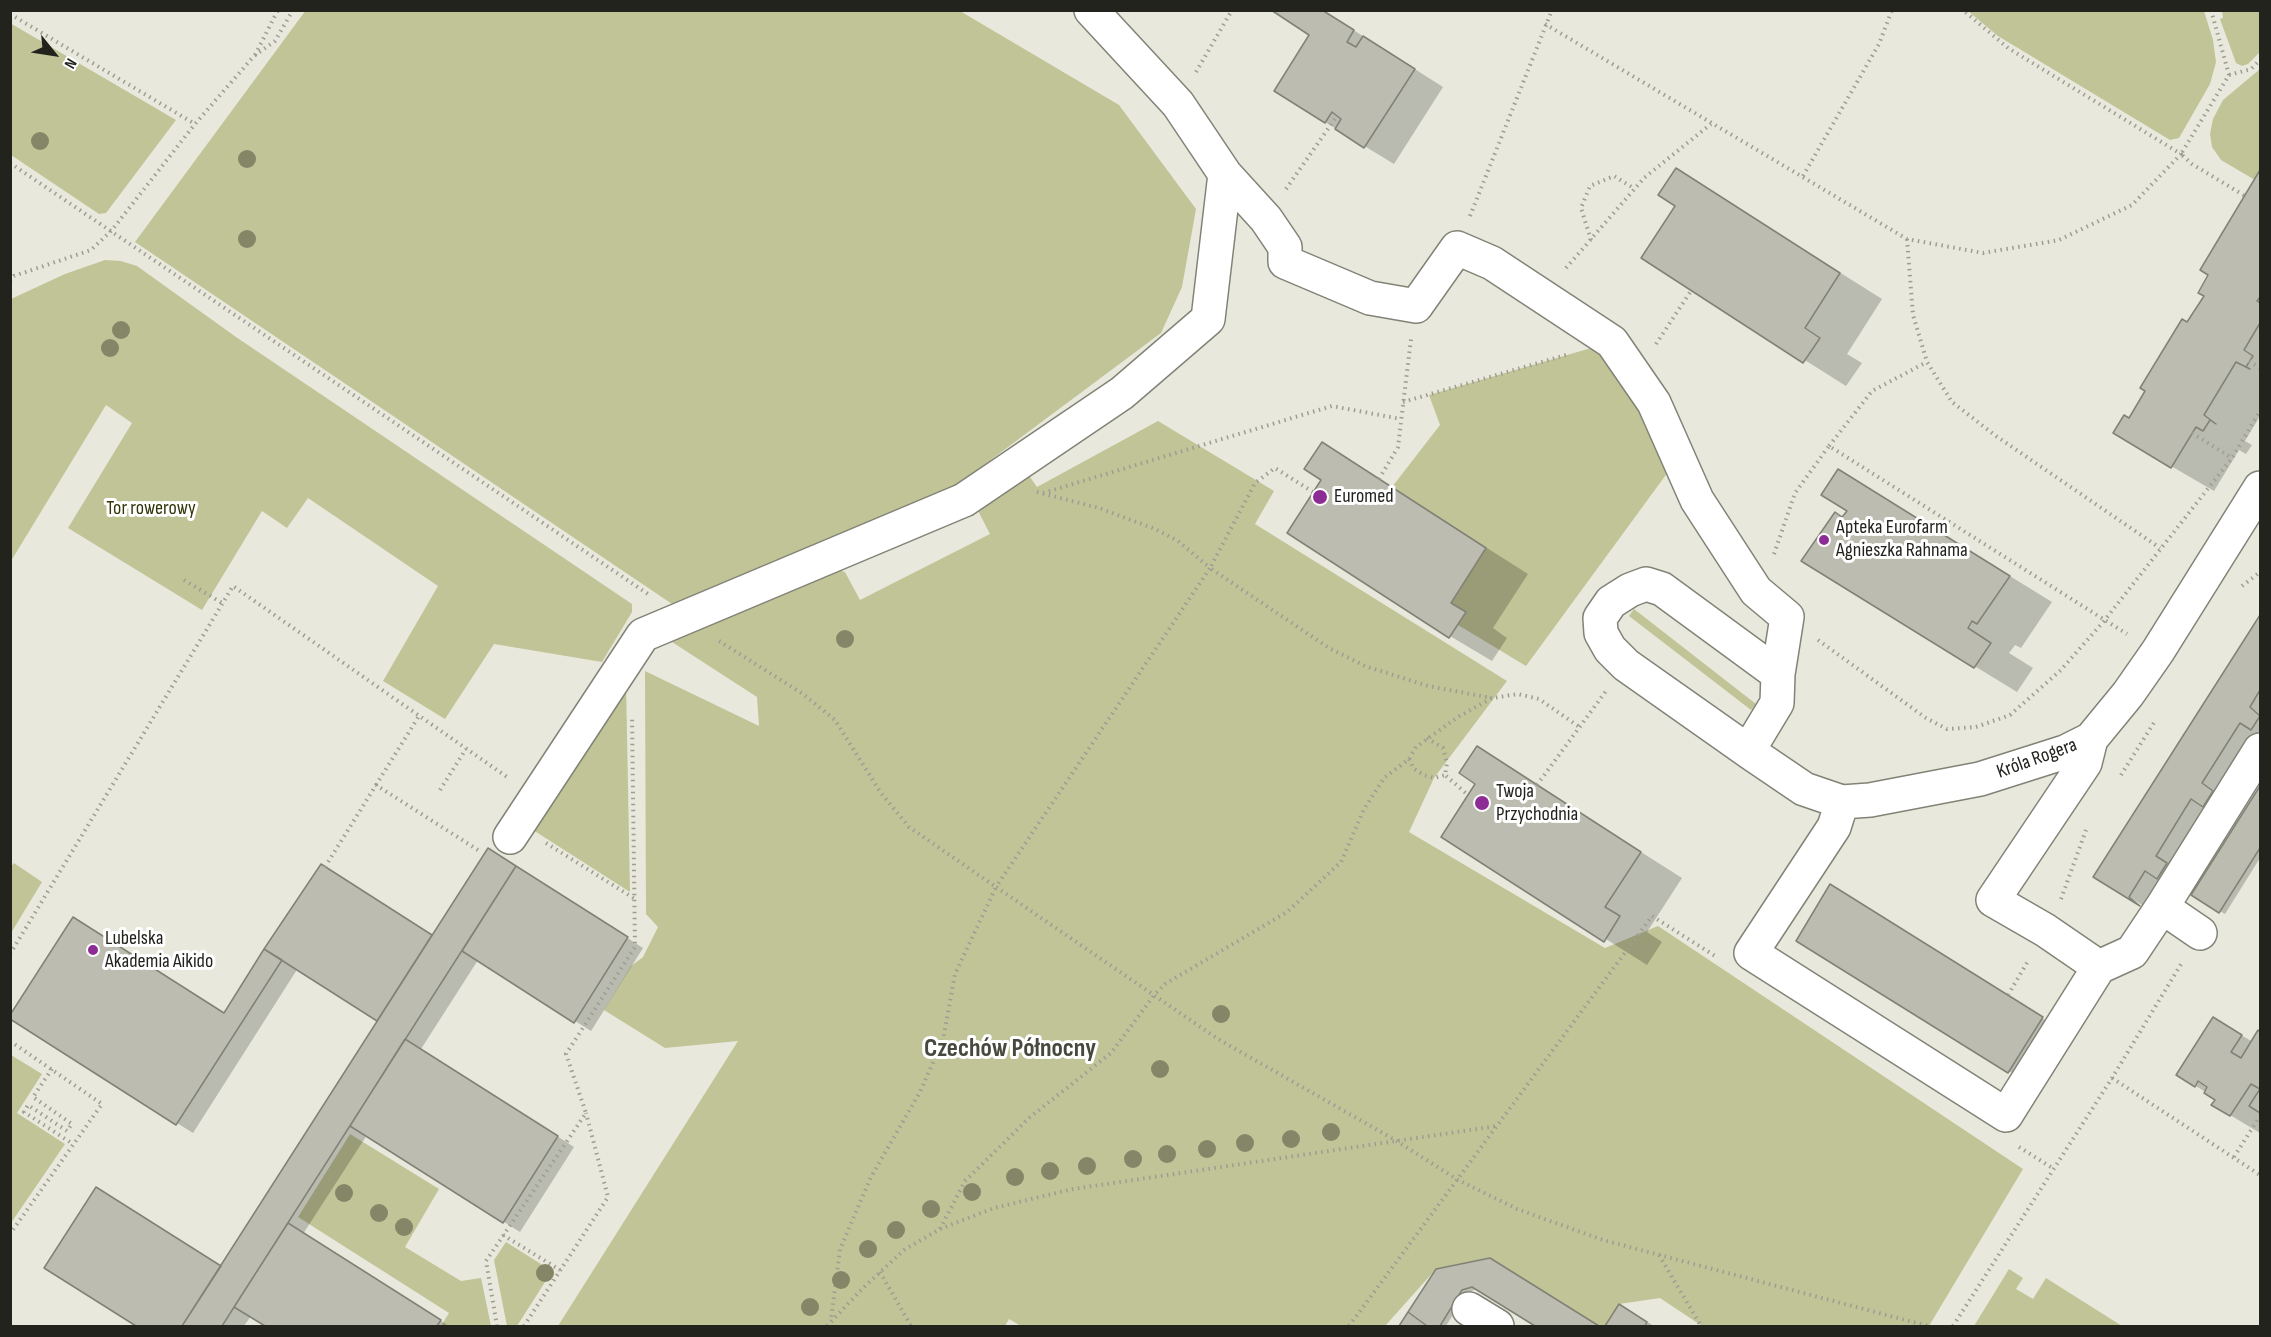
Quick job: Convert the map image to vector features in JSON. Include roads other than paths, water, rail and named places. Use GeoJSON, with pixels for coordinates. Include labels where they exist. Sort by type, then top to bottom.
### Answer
{"type":"FeatureCollection","features":[{"type":"Feature","properties":{"kind":"street"},"geometry":{"type":"LineString","coordinates":[[1091,10],[1178,104],[1225,174],[1266,219],[1285,247],[1285,262],[1370,298],[1416,306],[1457,248],[1492,263],[1612,342],[1654,403],[1697,500],[1755,591],[1787,617],[1778,674],[1777,703],[1755,757]]}},
{"type":"Feature","properties":{"kind":"street"},"geometry":{"type":"LineString","coordinates":[[504,838],[536,797],[644,635],[964,500],[1122,393],[1208,319],[1225,174]]}},
{"type":"Feature","properties":{"kind":"street","name":"Króla Rogera"},"geometry":{"type":"LineString","coordinates":[[1778,674],[1662,589],[1646,584],[1630,590],[1611,602],[1600,618],[1601,633],[1610,649],[1626,664],[1755,757],[1804,789],[1842,802],[1870,800],[1980,779],[2065,752],[2091,739],[2128,694],[2158,651],[2260,488]]}},
{"type":"Feature","properties":{"kind":"street"},"geometry":{"type":"LineString","coordinates":[[2091,739],[2085,763],[1993,900],[2045,930],[2099,967]]}},
{"type":"Feature","properties":{"kind":"street"},"geometry":{"type":"LineString","coordinates":[[1842,802],[1834,827],[1751,953],[2007,1115],[2099,967],[2132,952],[2260,750]]}},
{"type":"Feature","properties":{"kind":"street"},"geometry":{"type":"LineString","coordinates":[[2162,907],[2200,933]]}},
{"type":"Feature","properties":{"kind":"street"},"geometry":{"type":"LineString","coordinates":[[1469,1309],[1497,1326]]}},
{"type":"Feature","properties":{"kind":"place","name":"Euromed"},"geometry":{"type":"Point","coordinates":[1320,497]}},
{"type":"Feature","properties":{"kind":"place","name":"Apteka Eurofarm Agnieszka Rahnama"},"geometry":{"type":"Point","coordinates":[1824,540]}},
{"type":"Feature","properties":{"kind":"place","name":"Twoja Przychodnia"},"geometry":{"type":"Point","coordinates":[1482,803]}},
{"type":"Feature","properties":{"kind":"place","name":"Lubelska Akademia Aikido"},"geometry":{"type":"Point","coordinates":[93,950]}},
{"type":"Feature","properties":{"kind":"district","name":"Czechów Północny"},"geometry":{"type":"Point","coordinates":[1010,1049]}},
{"type":"Feature","properties":{"kind":"park label","name":"Tor rowerowy"},"geometry":{"type":"Point","coordinates":[151,509]}}]}
